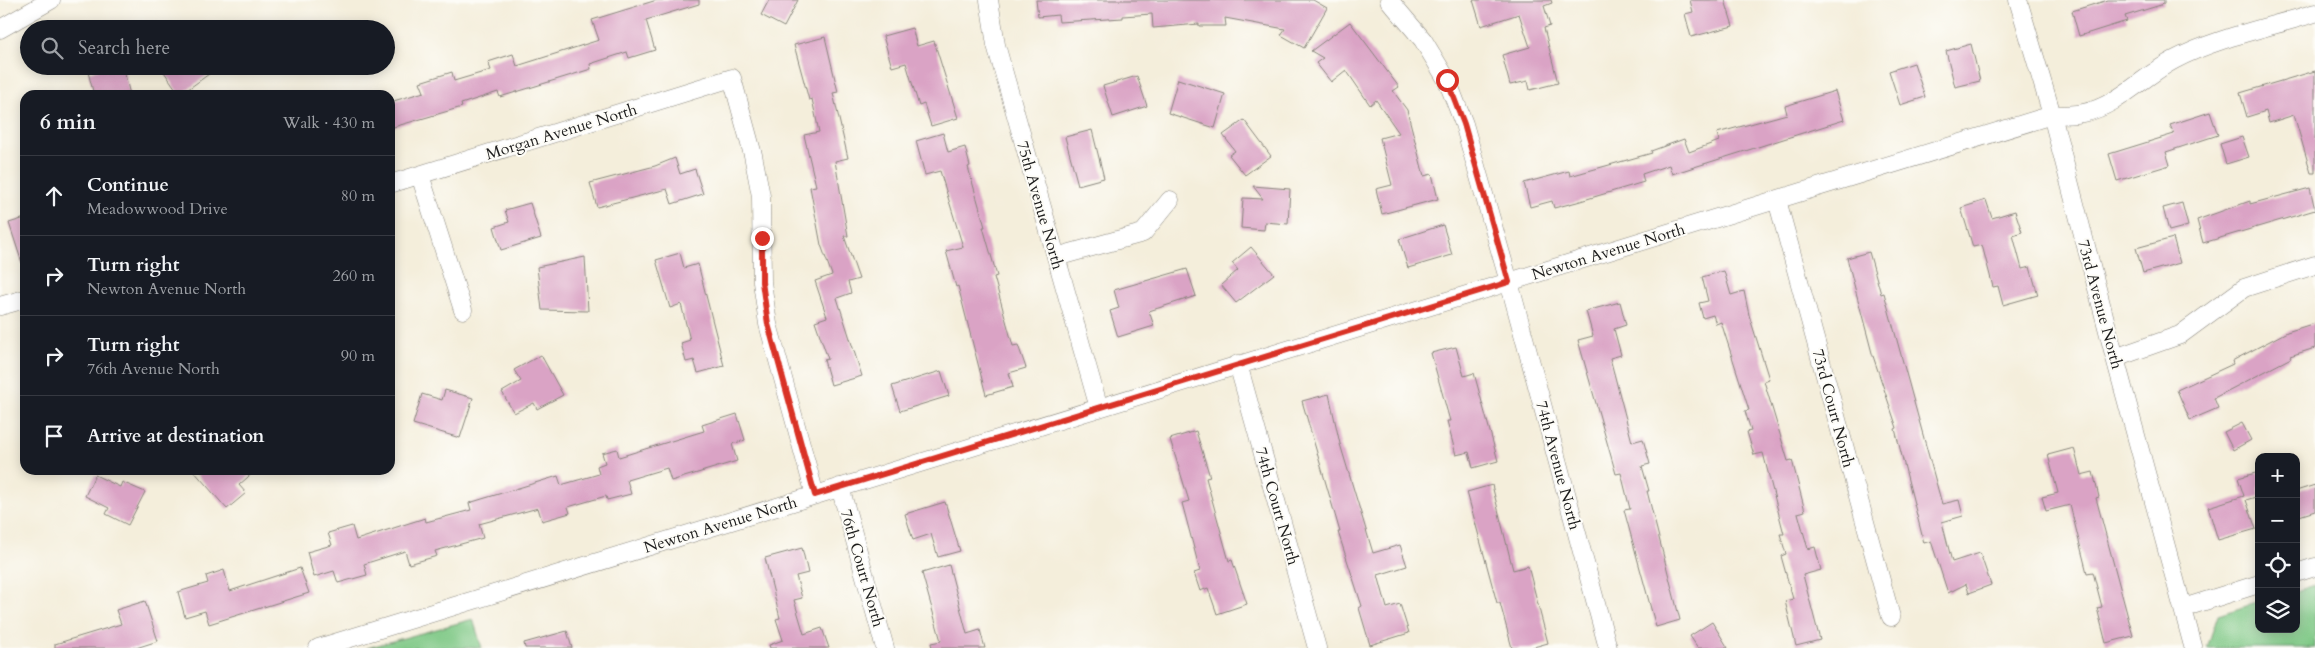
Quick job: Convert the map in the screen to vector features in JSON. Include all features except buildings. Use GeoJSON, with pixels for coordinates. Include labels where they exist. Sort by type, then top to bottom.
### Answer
{"type":"FeatureCollection","features":[{"type":"Feature","properties":{"kind":"street"},"geometry":{"type":"LineString","coordinates":[[0,30],[51,0]]}},
{"type":"Feature","properties":{"kind":"street","name":"75th Avenue North"},"geometry":{"type":"LineString","coordinates":[[990,0],[996,45],[1099,408]]}},
{"type":"Feature","properties":{"kind":"street","name":"74th Avenue North"},"geometry":{"type":"LineString","coordinates":[[1389,0],[1423,40],[1447,80],[1464,124],[1509,282],[1608,648]]}},
{"type":"Feature","properties":{"kind":"street","name":"73rd Avenue North"},"geometry":{"type":"LineString","coordinates":[[2018,0],[2052,115],[2193,646]]}},
{"type":"Feature","properties":{"kind":"street","name":"Newton Avenue North"},"geometry":{"type":"LineString","coordinates":[[318,648],[2052,115],[2083,114],[2107,105],[2146,76],[2175,59],[2204,47],[2315,13]]}},
{"type":"Feature","properties":{"kind":"street","name":"Morgan Avenue North"},"geometry":{"type":"LineString","coordinates":[[395,182],[732,78],[761,196],[762,282],[768,324],[815,495]]}},
{"type":"Feature","properties":{"kind":"street"},"geometry":{"type":"LineString","coordinates":[[420,175],[463,310]]}},
{"type":"Feature","properties":{"kind":"street"},"geometry":{"type":"LineString","coordinates":[[1056,257],[1143,233],[1170,200]]}},
{"type":"Feature","properties":{"kind":"street","name":"73rd Court North"},"geometry":{"type":"LineString","coordinates":[[1777,200],[1892,617]]}},
{"type":"Feature","properties":{"kind":"street"},"geometry":{"type":"LineString","coordinates":[[2115,358],[2180,335],[2244,288],[2315,265]]}},
{"type":"Feature","properties":{"kind":"street"},"geometry":{"type":"LineString","coordinates":[[0,306],[20,300]]}},
{"type":"Feature","properties":{"kind":"street","name":"74th Court North"},"geometry":{"type":"LineString","coordinates":[[1238,364],[1317,648]]}},
{"type":"Feature","properties":{"kind":"street","name":"76th Court North"},"geometry":{"type":"LineString","coordinates":[[840,487],[885,648]]}},
{"type":"Feature","properties":{"kind":"street"},"geometry":{"type":"LineString","coordinates":[[2300,572],[2315,567]]}},
{"type":"Feature","properties":{"kind":"street"},"geometry":{"type":"LineString","coordinates":[[2183,608],[2255,585]]}},
{"type":"Feature","properties":{"kind":"green space"},"geometry":{"type":"Polygon","coordinates":[[[2315,585],[2315,648],[2207,648],[2218,615],[2255,603],[2255,633],[2300,633],[2300,590],[2315,585]]]}},
{"type":"Feature","properties":{"kind":"green space"},"geometry":{"type":"Polygon","coordinates":[[[473,619],[482,648],[367,648],[473,619]]]}},
{"type":"Feature","properties":{"kind":"route"},"geometry":{"type":"LineString","coordinates":[[762,238],[762,282],[768,324],[815,495],[1509,282],[1464,124],[1447,80]]}}]}
